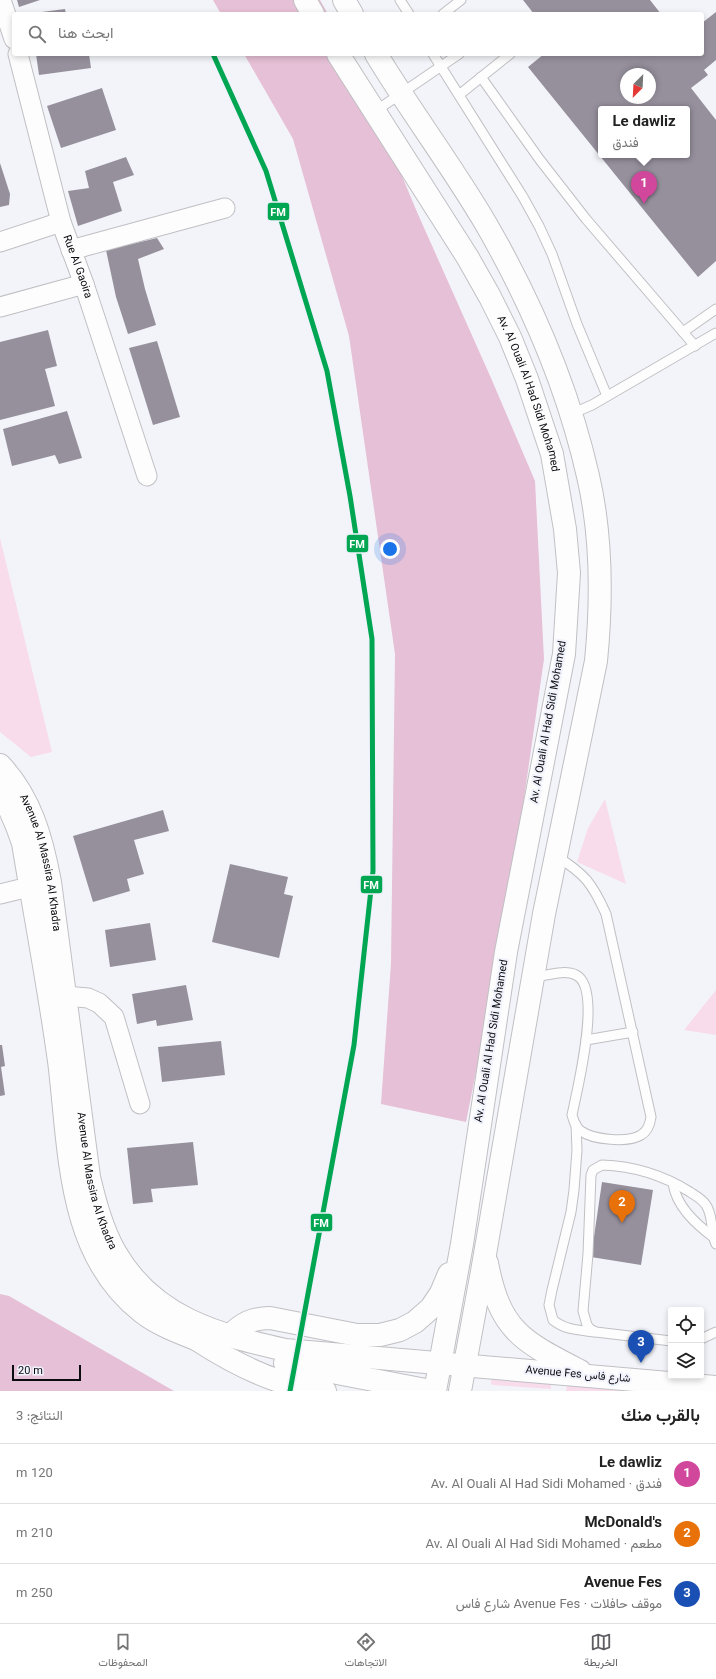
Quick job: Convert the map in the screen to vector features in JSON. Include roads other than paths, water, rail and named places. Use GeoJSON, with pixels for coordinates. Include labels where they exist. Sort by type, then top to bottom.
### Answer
{"type":"FeatureCollection","features":[{"type":"Feature","properties":{"kind":"street"},"geometry":{"type":"LineString","coordinates":[[1,0],[12,33]]}},
{"type":"Feature","properties":{"kind":"street"},"geometry":{"type":"LineString","coordinates":[[305,0],[312,12]]}},
{"type":"Feature","properties":{"kind":"street"},"geometry":{"type":"LineString","coordinates":[[344,0],[351,12]]}},
{"type":"Feature","properties":{"kind":"street","name":"Rue Al Gaoira"},"geometry":{"type":"LineString","coordinates":[[19,56],[61,222],[84,284],[147,476]]}},
{"type":"Feature","properties":{"kind":"street","name":"Av. Al Ouali Al Had Sidi Mohamed"},"geometry":{"type":"LineString","coordinates":[[339,56],[468,258],[510,337],[527,379],[552,454],[565,529],[569,573],[564,654],[506,952],[462,1244],[435,1391]]}},
{"type":"Feature","properties":{"kind":"street"},"geometry":{"type":"LineString","coordinates":[[377,56],[457,177],[486,224],[512,272],[547,352],[570,414],[588,477],[598,552],[600,589],[596,661],[532,978],[460,1391]]}},
{"type":"Feature","properties":{"kind":"street"},"geometry":{"type":"LineString","coordinates":[[71,250],[225,208]]}},
{"type":"Feature","properties":{"kind":"street"},"geometry":{"type":"LineString","coordinates":[[0,242],[61,222]]}},
{"type":"Feature","properties":{"kind":"street"},"geometry":{"type":"LineString","coordinates":[[0,307],[84,284]]}},
{"type":"Feature","properties":{"kind":"street","name":"Avenue Al Massira Al Khadra"},"geometry":{"type":"LineString","coordinates":[[0,765],[19,788],[38,830],[40,884],[76,1198],[82,1221],[91,1244],[101,1263],[127,1298],[143,1313],[196,1339],[245,1354],[431,1391]]}},
{"type":"Feature","properties":{"kind":"street","name":"Avenue Al Massira Al Khadra"},"geometry":{"type":"LineString","coordinates":[[0,792],[9,806],[17,824],[40,884],[65,996],[89,1177],[98,1211],[115,1251],[133,1277],[146,1291],[165,1307],[203,1327],[230,1336],[285,1350],[440,1364]]}},
{"type":"Feature","properties":{"kind":"street"},"geometry":{"type":"LineString","coordinates":[[0,894],[40,884]]}},
{"type":"Feature","properties":{"kind":"street"},"geometry":{"type":"LineString","coordinates":[[65,996],[88,998],[99,1003],[114,1017],[140,1104]]}},
{"type":"Feature","properties":{"kind":"street"},"geometry":{"type":"LineString","coordinates":[[230,1336],[244,1324],[262,1318],[270,1318],[357,1335],[380,1335],[400,1330],[414,1322],[431,1308],[441,1293],[462,1244]]}},
{"type":"Feature","properties":{"kind":"street"},"geometry":{"type":"LineString","coordinates":[[485,1252],[490,1279],[501,1312],[515,1332],[534,1346],[588,1376]]}},
{"type":"Feature","properties":{"kind":"street"},"geometry":{"type":"LineString","coordinates":[[196,1339],[228,1360],[258,1373],[280,1381],[325,1391]]}},
{"type":"Feature","properties":{"kind":"street","name":"Avenue Fes شارع فاس"},"geometry":{"type":"LineString","coordinates":[[440,1364],[588,1376],[711,1383]]}},
{"type":"Feature","properties":{"kind":"lane"},"geometry":{"type":"LineString","coordinates":[[400,0],[407,12]]}},
{"type":"Feature","properties":{"kind":"lane"},"geometry":{"type":"LineString","coordinates":[[446,12],[461,0]]}},
{"type":"Feature","properties":{"kind":"lane"},"geometry":{"type":"LineString","coordinates":[[434,56],[523,197],[539,226],[552,254],[577,324],[607,396]]}},
{"type":"Feature","properties":{"kind":"lane"},"geometry":{"type":"LineString","coordinates":[[374,112],[456,56]]}},
{"type":"Feature","properties":{"kind":"lane"},"geometry":{"type":"LineString","coordinates":[[459,95],[507,56]]}},
{"type":"Feature","properties":{"kind":"lane"},"geometry":{"type":"LineString","coordinates":[[481,77],[540,160],[586,219],[694,346]]}},
{"type":"Feature","properties":{"kind":"lane"},"geometry":{"type":"LineString","coordinates":[[683,332],[716,309]]}},
{"type":"Feature","properties":{"kind":"lane"},"geometry":{"type":"LineString","coordinates":[[570,414],[592,405],[716,333]]}},
{"type":"Feature","properties":{"kind":"lane"},"geometry":{"type":"LineString","coordinates":[[556,856],[587,879],[594,889],[606,914],[651,1117],[649,1128],[642,1135],[631,1139],[610,1140],[590,1136],[580,1131],[576,1126]]}},
{"type":"Feature","properties":{"kind":"lane"},"geometry":{"type":"LineString","coordinates":[[532,978],[568,972],[581,978],[586,987],[588,1012],[586,1040],[572,1115],[576,1126],[577,1150],[574,1190],[571,1212],[549,1305],[553,1320],[562,1327],[568,1329],[668,1340]]}},
{"type":"Feature","properties":{"kind":"lane"},"geometry":{"type":"LineString","coordinates":[[586,1040],[633,1032]]}},
{"type":"Feature","properties":{"kind":"lane"},"geometry":{"type":"LineString","coordinates":[[596,1332],[590,1329],[587,1325],[583,1311],[588,1254],[591,1175],[593,1170],[598,1166],[606,1165],[647,1172],[663,1177],[701,1199],[707,1206],[711,1218],[714,1241]]}},
{"type":"Feature","properties":{"kind":"lane"},"geometry":{"type":"LineString","coordinates":[[673,1183],[676,1195],[689,1215],[714,1241]]}},
{"type":"Feature","properties":{"kind":"lane"},"geometry":{"type":"LineString","coordinates":[[704,1338],[716,1332]]}},
{"type":"Feature","properties":{"kind":"place","name":"Le dawliz"},"geometry":{"type":"Point","coordinates":[644,204]}},
{"type":"Feature","properties":{"kind":"place","name":"McDonald's"},"geometry":{"type":"Point","coordinates":[622,1223]}},
{"type":"Feature","properties":{"kind":"place","name":"Avenue Fes"},"geometry":{"type":"Point","coordinates":[641,1363]}}]}
